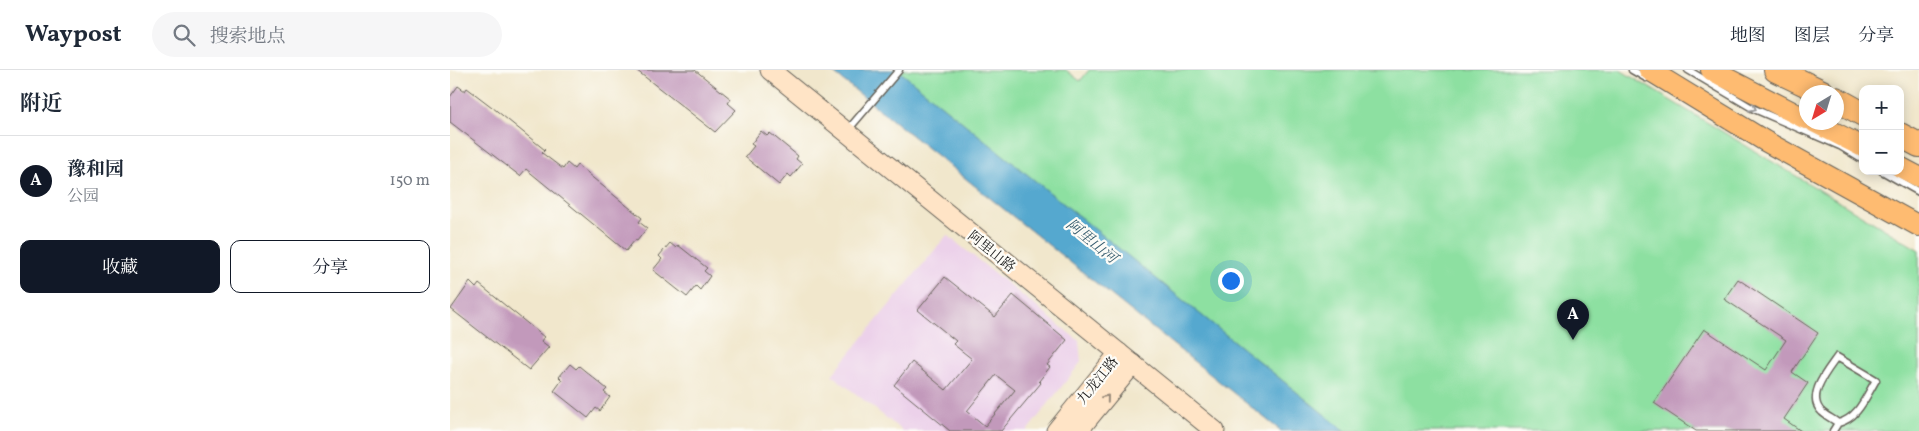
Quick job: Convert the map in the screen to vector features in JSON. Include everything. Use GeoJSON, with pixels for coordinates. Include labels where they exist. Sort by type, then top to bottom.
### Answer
{"type":"FeatureCollection","features":[{"type":"Feature","properties":{"kind":"highway"},"geometry":{"type":"LineString","coordinates":[[1776,70],[1807,85]]}},
{"type":"Feature","properties":{"kind":"highway"},"geometry":{"type":"LineString","coordinates":[[1788,70],[1812,85]]}},
{"type":"Feature","properties":{"kind":"highway"},"geometry":{"type":"LineString","coordinates":[[1844,104],[1859,112]]}},
{"type":"Feature","properties":{"kind":"highway"},"geometry":{"type":"LineString","coordinates":[[1904,137],[1919,145]]}},
{"type":"Feature","properties":{"kind":"main road"},"geometry":{"type":"LineString","coordinates":[[1649,75],[1919,226]]}},
{"type":"Feature","properties":{"kind":"main road"},"geometry":{"type":"LineString","coordinates":[[1711,77],[1799,116]]}},
{"type":"Feature","properties":{"kind":"main road"},"geometry":{"type":"LineString","coordinates":[[1830,130],[1859,145]]}},
{"type":"Feature","properties":{"kind":"main road"},"geometry":{"type":"LineString","coordinates":[[1904,169],[1919,177]]}},
{"type":"Feature","properties":{"kind":"street","name":"阿里山路"},"geometry":{"type":"LineString","coordinates":[[770,70],[1215,431]]}},
{"type":"Feature","properties":{"kind":"street","name":"九龙江路"},"geometry":{"type":"LineString","coordinates":[[1056,431],[1126,359]]}},
{"type":"Feature","properties":{"kind":"street","name":"九龙江路"},"geometry":{"type":"LineString","coordinates":[[1078,431],[1126,359]]}},
{"type":"Feature","properties":{"kind":"lane"},"geometry":{"type":"LineString","coordinates":[[847,132],[898,70]]}},
{"type":"Feature","properties":{"kind":"lane"},"geometry":{"type":"LineString","coordinates":[[1632,70],[1649,75]]}},
{"type":"Feature","properties":{"kind":"lane"},"geometry":{"type":"LineString","coordinates":[[1688,70],[1711,77],[1752,108],[1825,139],[1859,158]]}},
{"type":"Feature","properties":{"kind":"lane"},"geometry":{"type":"LineString","coordinates":[[1715,120],[1791,164]]}},
{"type":"Feature","properties":{"kind":"lane"},"geometry":{"type":"LineString","coordinates":[[1889,175],[1919,192]]}},
{"type":"Feature","properties":{"kind":"lane"},"geometry":{"type":"LineString","coordinates":[[1838,357],[1876,380],[1849,420],[1838,422],[1821,411],[1815,403],[1816,393],[1822,380],[1838,357]]}},
{"type":"Feature","properties":{"kind":"lane"},"geometry":{"type":"LineString","coordinates":[[1833,431],[1838,422]]}},
{"type":"Feature","properties":{"kind":"shaded area"},"geometry":{"type":"Polygon","coordinates":[[[947,235],[1079,341],[1081,362],[1027,431],[903,431],[832,375],[947,235]]]}},
{"type":"Feature","properties":{"kind":"green space"},"geometry":{"type":"Polygon","coordinates":[[[894,70],[1066,70],[1080,81],[1089,70],[1620,70],[1919,250],[1919,431],[1338,431],[894,70]]]}},
{"type":"Feature","properties":{"kind":"water","name":"阿里山河"},"geometry":{"type":"Polygon","coordinates":[[[830,70],[898,70],[1345,431],[1281,431],[830,70]]]}},
{"type":"Feature","properties":{"kind":"building"},"geometry":{"type":"Polygon","coordinates":[[[636,70],[695,70],[731,99],[728,103],[736,110],[715,132],[636,70]]]}},
{"type":"Feature","properties":{"kind":"building"},"geometry":{"type":"Polygon","coordinates":[[[458,86],[465,91],[467,88],[492,107],[545,150],[542,153],[563,169],[567,163],[574,169],[577,165],[642,218],[639,222],[647,228],[637,241],[635,240],[626,251],[526,169],[520,176],[450,122],[450,97],[458,86]]]}},
{"type":"Feature","properties":{"kind":"building"},"geometry":{"type":"Polygon","coordinates":[[[761,131],[767,136],[770,133],[798,156],[796,159],[802,164],[791,177],[788,174],[779,185],[745,157],[754,146],[751,144],[761,131]]]}},
{"type":"Feature","properties":{"kind":"building"},"geometry":{"type":"Polygon","coordinates":[[[670,243],[676,248],[678,245],[707,268],[704,271],[710,276],[700,290],[696,286],[687,297],[653,270],[662,259],[659,256],[670,243]]]}},
{"type":"Feature","properties":{"kind":"building"},"geometry":{"type":"Polygon","coordinates":[[[945,277],[995,317],[1013,295],[1067,340],[1047,365],[1050,367],[1039,381],[1041,383],[1001,431],[950,431],[894,385],[912,362],[946,390],[972,359],[953,344],[956,341],[918,310],[945,277]],[[996,375],[967,411],[985,426],[1015,390],[996,375]]]}},
{"type":"Feature","properties":{"kind":"building"},"geometry":{"type":"Polygon","coordinates":[[[1738,279],[1818,333],[1792,372],[1808,383],[1784,419],[1801,431],[1696,431],[1654,403],[1704,329],[1766,370],[1786,340],[1724,299],[1738,279]]]}},
{"type":"Feature","properties":{"kind":"building"},"geometry":{"type":"Polygon","coordinates":[[[470,282],[476,288],[479,284],[544,337],[541,341],[549,347],[529,370],[451,309],[470,282]]]}},
{"type":"Feature","properties":{"kind":"building"},"geometry":{"type":"Polygon","coordinates":[[[570,364],[576,369],[579,366],[607,389],[604,392],[610,397],[600,411],[596,408],[588,418],[554,391],[562,380],[559,377],[570,364]]]}},
{"type":"Feature","properties":{"kind":"place","name":"豫和园"},"geometry":{"type":"Point","coordinates":[1573,340]}}]}
